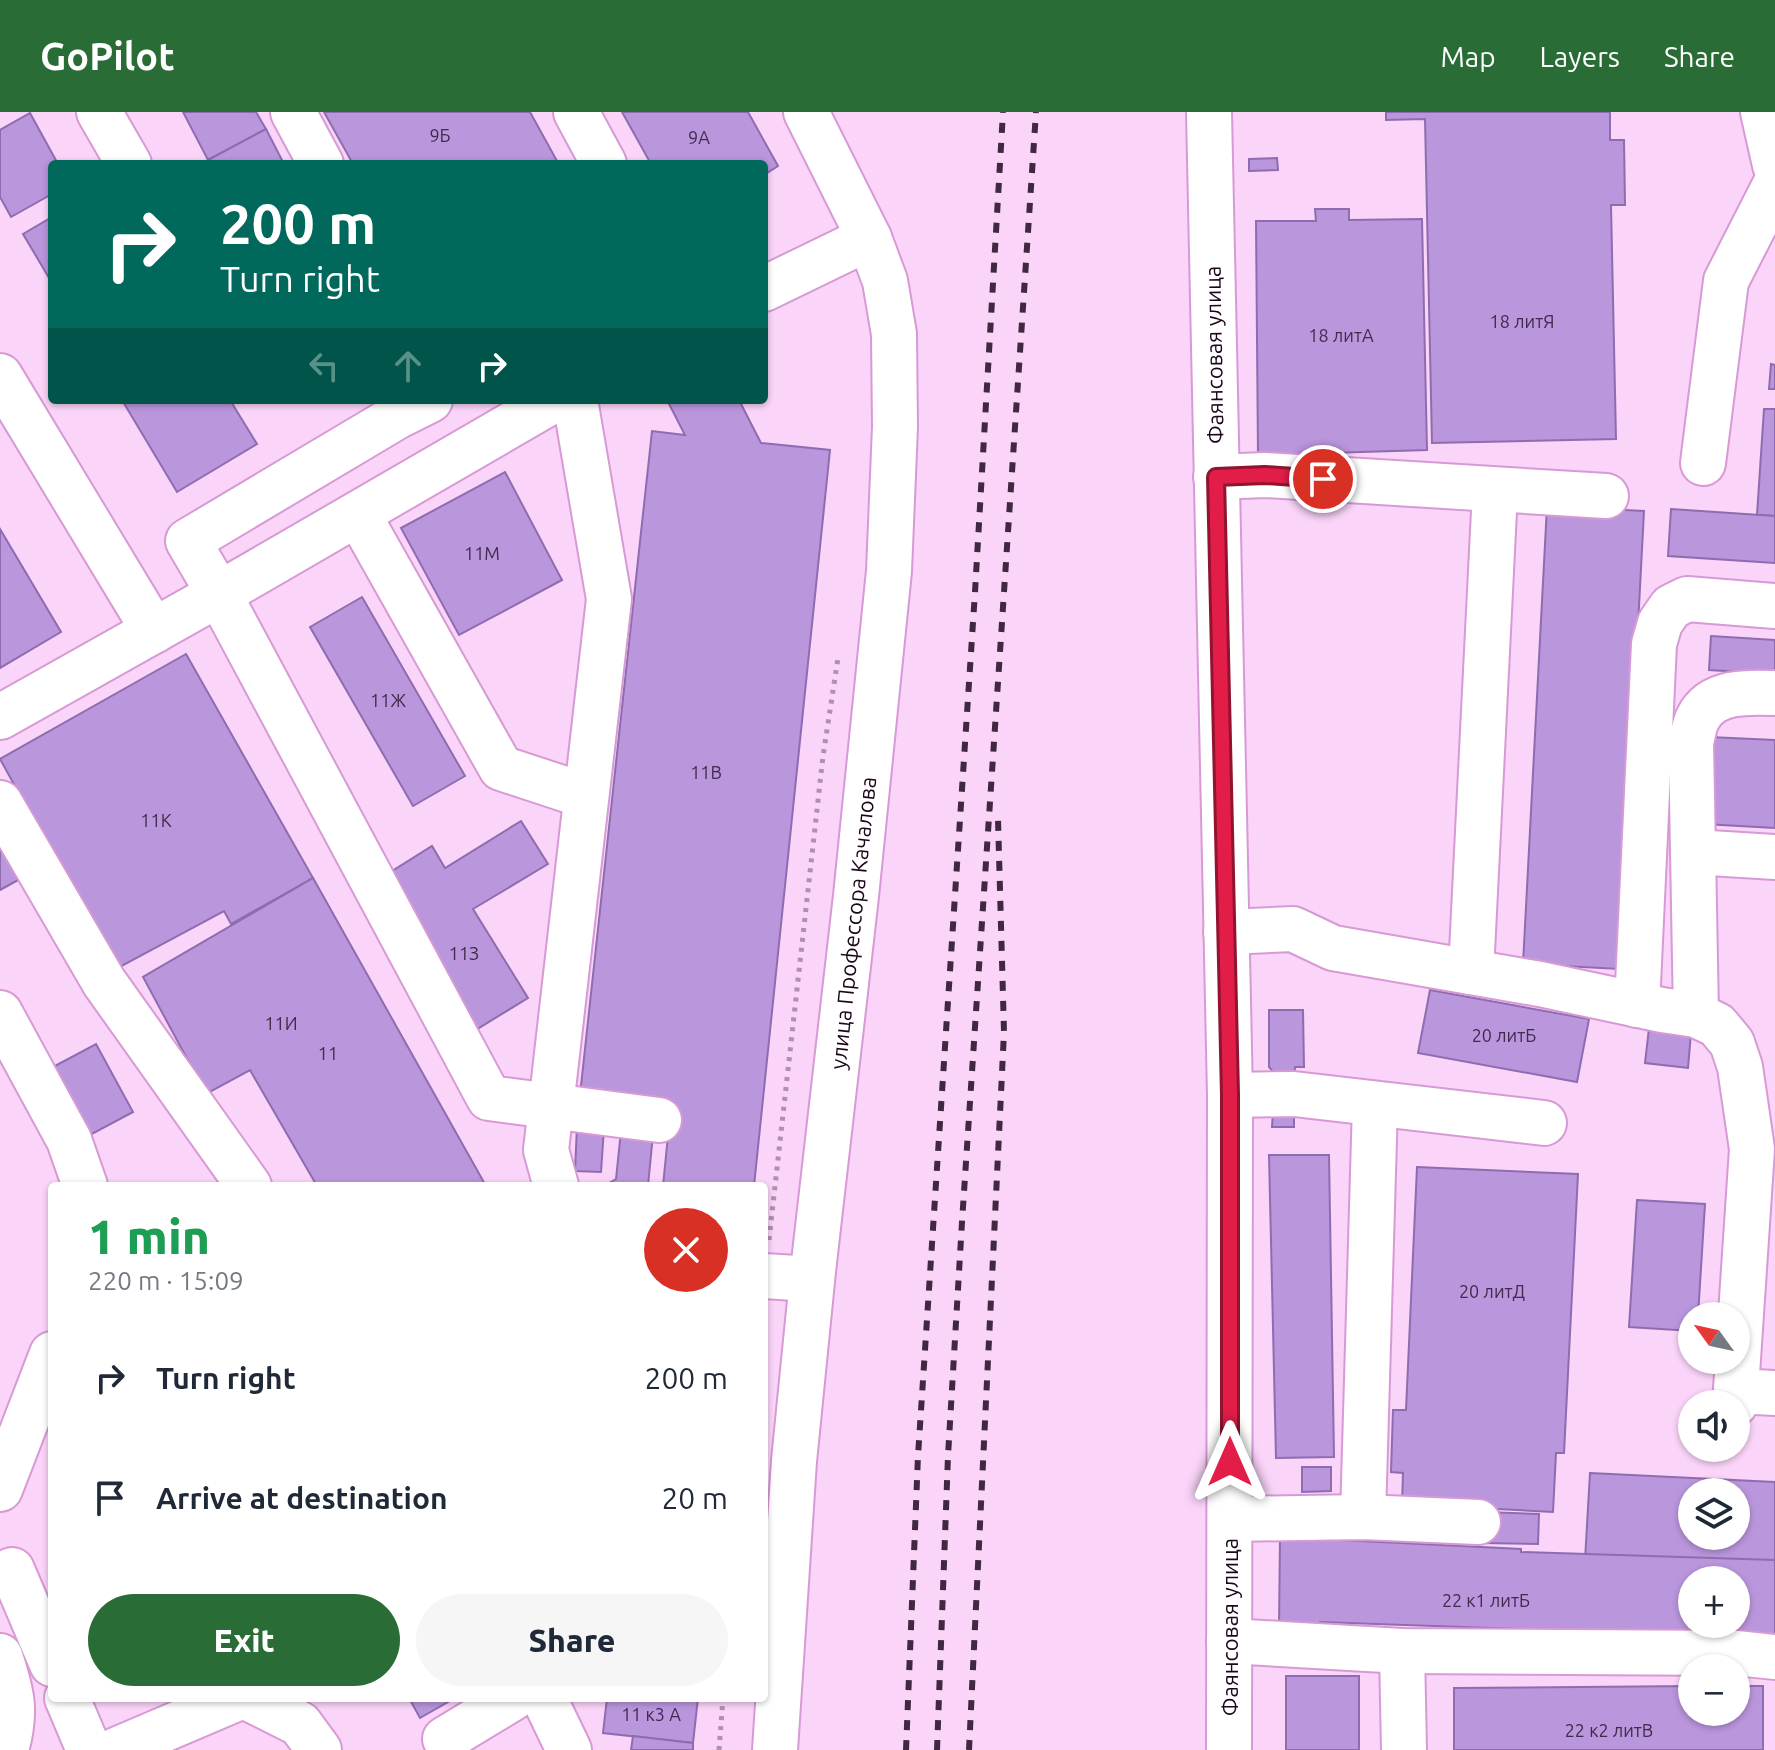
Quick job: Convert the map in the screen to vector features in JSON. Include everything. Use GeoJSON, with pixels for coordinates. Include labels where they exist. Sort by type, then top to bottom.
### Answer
{"type":"FeatureCollection","features":[{"type":"Feature","properties":{"kind":"street"},"geometry":{"type":"LineString","coordinates":[[99,112],[127,160]]}},
{"type":"Feature","properties":{"kind":"street"},"geometry":{"type":"LineString","coordinates":[[293,112],[319,160]]}},
{"type":"Feature","properties":{"kind":"street"},"geometry":{"type":"LineString","coordinates":[[576,112],[602,160]]}},
{"type":"Feature","properties":{"kind":"street","name":"улица Профессора Качалова"},"geometry":{"type":"LineString","coordinates":[[775,1750],[794,1461],[877,697],[889,571],[895,427],[894,334],[885,281],[869,238],[806,112]]}},
{"type":"Feature","properties":{"kind":"street"},"geometry":{"type":"LineString","coordinates":[[1763,112],[1775,165]]}},
{"type":"Feature","properties":{"kind":"street","name":"Фаянсовая улица"},"geometry":{"type":"LineString","coordinates":[[1222,121],[1216,477],[1230,1095],[1229,1750]]}},
{"type":"Feature","properties":{"kind":"street"},"geometry":{"type":"LineString","coordinates":[[1703,463],[1726,281],[1775,185]]}},
{"type":"Feature","properties":{"kind":"street"},"geometry":{"type":"LineString","coordinates":[[768,287],[869,238]]}},
{"type":"Feature","properties":{"kind":"street"},"geometry":{"type":"LineString","coordinates":[[0,376],[154,631]]}},
{"type":"Feature","properties":{"kind":"street"},"geometry":{"type":"LineString","coordinates":[[422,404],[188,541],[489,1098],[659,1120]]}},
{"type":"Feature","properties":{"kind":"street"},"geometry":{"type":"LineString","coordinates":[[0,717],[547,404]]}},
{"type":"Feature","properties":{"kind":"street"},"geometry":{"type":"LineString","coordinates":[[555,1182],[546,1150],[609,599],[576,404]]}},
{"type":"Feature","properties":{"kind":"street"},"geometry":{"type":"LineString","coordinates":[[1216,477],[1265,475],[1606,496]]}},
{"type":"Feature","properties":{"kind":"street"},"geometry":{"type":"LineString","coordinates":[[1471,972],[1495,491]]}},
{"type":"Feature","properties":{"kind":"street"},"geometry":{"type":"LineString","coordinates":[[358,514],[501,768],[586,796]]}},
{"type":"Feature","properties":{"kind":"street"},"geometry":{"type":"LineString","coordinates":[[1637,1005],[1654,644],[1660,623],[1671,607],[1687,599],[1775,606]]}},
{"type":"Feature","properties":{"kind":"street"},"geometry":{"type":"LineString","coordinates":[[1696,1015],[1691,743],[1699,716],[1717,699],[1741,692],[1775,693]]}},
{"type":"Feature","properties":{"kind":"street"},"geometry":{"type":"LineString","coordinates":[[0,803],[104,982],[246,1182]]}},
{"type":"Feature","properties":{"kind":"street"},"geometry":{"type":"LineString","coordinates":[[1693,852],[1775,857]]}},
{"type":"Feature","properties":{"kind":"street"},"geometry":{"type":"LineString","coordinates":[[1226,932],[1293,929],[1333,948],[1696,1015],[1717,1025],[1732,1043],[1763,1150],[1749,1390]]}},
{"type":"Feature","properties":{"kind":"street"},"geometry":{"type":"LineString","coordinates":[[0,1013],[69,1140],[84,1182]]}},
{"type":"Feature","properties":{"kind":"street"},"geometry":{"type":"LineString","coordinates":[[1230,1095],[1294,1094],[1544,1123]]}},
{"type":"Feature","properties":{"kind":"street"},"geometry":{"type":"LineString","coordinates":[[1363,1517],[1375,1104]]}},
{"type":"Feature","properties":{"kind":"street"},"geometry":{"type":"LineString","coordinates":[[768,1276],[812,1279]]}},
{"type":"Feature","properties":{"kind":"street"},"geometry":{"type":"LineString","coordinates":[[0,1489],[7,1443],[48,1362]]}},
{"type":"Feature","properties":{"kind":"street"},"geometry":{"type":"LineString","coordinates":[[1230,1519],[1363,1517],[1478,1522]]}},
{"type":"Feature","properties":{"kind":"street"},"geometry":{"type":"LineString","coordinates":[[12,1570],[48,1655]]}},
{"type":"Feature","properties":{"kind":"street"},"geometry":{"type":"LineString","coordinates":[[1229,1641],[1402,1651],[1736,1653],[1775,1657]]}},
{"type":"Feature","properties":{"kind":"street"},"geometry":{"type":"LineString","coordinates":[[1402,1651],[1404,1750]]}},
{"type":"Feature","properties":{"kind":"street"},"geometry":{"type":"LineString","coordinates":[[0,1656],[12,1694],[11,1732],[6,1750]]}},
{"type":"Feature","properties":{"kind":"street"},"geometry":{"type":"LineString","coordinates":[[69,1702],[89,1750]]}},
{"type":"Feature","properties":{"kind":"street"},"geometry":{"type":"LineString","coordinates":[[129,1747],[168,1711],[216,1702]]}},
{"type":"Feature","properties":{"kind":"street"},"geometry":{"type":"LineString","coordinates":[[256,1702],[300,1724],[319,1750]]}},
{"type":"Feature","properties":{"kind":"street"},"geometry":{"type":"LineString","coordinates":[[445,1739],[506,1702]]}},
{"type":"Feature","properties":{"kind":"street"},"geometry":{"type":"LineString","coordinates":[[546,1702],[569,1750]]}},
{"type":"Feature","properties":{"kind":"path"},"geometry":{"type":"LineString","coordinates":[[768,1241],[823,756],[839,653]]}},
{"type":"Feature","properties":{"kind":"path"},"geometry":{"type":"LineString","coordinates":[[719,1750],[723,1702]]}},
{"type":"Feature","properties":{"kind":"building"},"geometry":{"type":"Polygon","coordinates":[[[183,112],[256,112],[266,129],[208,160],[183,112]]]}},
{"type":"Feature","properties":{"kind":"building"},"geometry":{"type":"Polygon","coordinates":[[[324,112],[530,112],[556,160],[351,160],[324,112]]]}},
{"type":"Feature","properties":{"kind":"building"},"geometry":{"type":"Polygon","coordinates":[[[622,112],[748,112],[778,166],[768,172],[768,160],[649,160],[622,112]]]}},
{"type":"Feature","properties":{"kind":"building"},"geometry":{"type":"Polygon","coordinates":[[[1386,112],[1610,112],[1610,140],[1624,140],[1625,205],[1611,205],[1616,439],[1432,443],[1425,119],[1386,120],[1386,112]]]}},
{"type":"Feature","properties":{"kind":"building"},"geometry":{"type":"Polygon","coordinates":[[[30,113],[56,160],[48,160],[48,196],[11,217],[0,197],[0,130],[30,113]]]}},
{"type":"Feature","properties":{"kind":"building"},"geometry":{"type":"Polygon","coordinates":[[[266,129],[282,160],[208,160],[266,129]]]}},
{"type":"Feature","properties":{"kind":"building"},"geometry":{"type":"Polygon","coordinates":[[[1277,158],[1278,170],[1249,171],[1249,159],[1277,158]]]}},
{"type":"Feature","properties":{"kind":"building"},"geometry":{"type":"Polygon","coordinates":[[[1315,209],[1349,209],[1349,220],[1422,219],[1427,450],[1258,455],[1256,221],[1316,221],[1315,209]]]}},
{"type":"Feature","properties":{"kind":"building"},"geometry":{"type":"Polygon","coordinates":[[[48,219],[48,276],[23,234],[48,219]]]}},
{"type":"Feature","properties":{"kind":"building"},"geometry":{"type":"Polygon","coordinates":[[[1771,364],[1775,365],[1775,389],[1769,389],[1771,364]]]}},
{"type":"Feature","properties":{"kind":"building"},"geometry":{"type":"Polygon","coordinates":[[[124,404],[232,404],[257,444],[177,492],[124,404]]]}},
{"type":"Feature","properties":{"kind":"building"},"geometry":{"type":"Polygon","coordinates":[[[669,404],[741,404],[761,443],[830,450],[754,1182],[663,1182],[671,1105],[580,1095],[652,431],[685,435],[669,404]]]}},
{"type":"Feature","properties":{"kind":"building"},"geometry":{"type":"Polygon","coordinates":[[[1764,409],[1775,409],[1775,516],[1757,515],[1764,409]]]}},
{"type":"Feature","properties":{"kind":"building"},"geometry":{"type":"Polygon","coordinates":[[[505,472],[562,580],[459,635],[401,528],[505,472]]]}},
{"type":"Feature","properties":{"kind":"building"},"geometry":{"type":"Polygon","coordinates":[[[1547,506],[1644,511],[1620,969],[1523,964],[1547,506]]]}},
{"type":"Feature","properties":{"kind":"building"},"geometry":{"type":"Polygon","coordinates":[[[1671,509],[1775,516],[1775,563],[1668,556],[1671,509]]]}},
{"type":"Feature","properties":{"kind":"building"},"geometry":{"type":"Polygon","coordinates":[[[0,529],[61,632],[0,668],[0,529]]]}},
{"type":"Feature","properties":{"kind":"building"},"geometry":{"type":"Polygon","coordinates":[[[362,597],[465,776],[413,806],[310,627],[362,597]]]}},
{"type":"Feature","properties":{"kind":"building"},"geometry":{"type":"Polygon","coordinates":[[[1711,636],[1775,640],[1775,674],[1709,670],[1711,636]]]}},
{"type":"Feature","properties":{"kind":"building"},"geometry":{"type":"Polygon","coordinates":[[[186,654],[313,878],[231,924],[224,911],[116,969],[0,759],[186,654]]]}},
{"type":"Feature","properties":{"kind":"building"},"geometry":{"type":"Polygon","coordinates":[[[1709,737],[1775,740],[1775,828],[1704,824],[1709,737]]]}},
{"type":"Feature","properties":{"kind":"building"},"geometry":{"type":"Polygon","coordinates":[[[521,821],[548,864],[473,909],[528,998],[474,1031],[381,878],[432,846],[445,868],[521,821]]]}},
{"type":"Feature","properties":{"kind":"building"},"geometry":{"type":"Polygon","coordinates":[[[0,843],[20,879],[0,890],[0,843]]]}},
{"type":"Feature","properties":{"kind":"building"},"geometry":{"type":"Polygon","coordinates":[[[313,878],[484,1182],[315,1182],[250,1070],[206,1094],[143,977],[313,878]]]}},
{"type":"Feature","properties":{"kind":"building"},"geometry":{"type":"Polygon","coordinates":[[[1430,990],[1589,1019],[1577,1082],[1418,1053],[1430,990]]]}},
{"type":"Feature","properties":{"kind":"building"},"geometry":{"type":"Polygon","coordinates":[[[1269,1010],[1303,1010],[1304,1067],[1295,1067],[1294,1079],[1279,1079],[1269,1067],[1269,1010]]]}},
{"type":"Feature","properties":{"kind":"building"},"geometry":{"type":"Polygon","coordinates":[[[1649,1028],[1691,1033],[1688,1068],[1645,1063],[1649,1028]]]}},
{"type":"Feature","properties":{"kind":"building"},"geometry":{"type":"Polygon","coordinates":[[[96,1044],[133,1112],[90,1135],[53,1067],[96,1044]]]}},
{"type":"Feature","properties":{"kind":"building"},"geometry":{"type":"Polygon","coordinates":[[[1273,1111],[1294,1112],[1294,1127],[1272,1127],[1273,1111]]]}},
{"type":"Feature","properties":{"kind":"building"},"geometry":{"type":"Polygon","coordinates":[[[577,1126],[604,1128],[601,1172],[575,1171],[577,1126]]]}},
{"type":"Feature","properties":{"kind":"building"},"geometry":{"type":"Polygon","coordinates":[[[621,1131],[653,1134],[648,1182],[611,1182],[616,1179],[621,1131]]]}},
{"type":"Feature","properties":{"kind":"building"},"geometry":{"type":"Polygon","coordinates":[[[1269,1155],[1329,1155],[1334,1457],[1276,1458],[1269,1155]]]}},
{"type":"Feature","properties":{"kind":"building"},"geometry":{"type":"Polygon","coordinates":[[[1417,1167],[1578,1174],[1564,1453],[1556,1453],[1553,1512],[1402,1504],[1403,1473],[1391,1472],[1393,1410],[1406,1410],[1417,1167]]]}},
{"type":"Feature","properties":{"kind":"building"},"geometry":{"type":"Polygon","coordinates":[[[1637,1200],[1705,1204],[1699,1302],[1678,1302],[1678,1330],[1629,1327],[1637,1200]]]}},
{"type":"Feature","properties":{"kind":"building"},"geometry":{"type":"Polygon","coordinates":[[[1302,1467],[1331,1467],[1331,1491],[1302,1492],[1302,1467]]]}},
{"type":"Feature","properties":{"kind":"building"},"geometry":{"type":"Polygon","coordinates":[[[1590,1473],[1693,1478],[1678,1478],[1678,1550],[1750,1550],[1750,1481],[1775,1482],[1775,1563],[1585,1560],[1590,1473]]]}},
{"type":"Feature","properties":{"kind":"building"},"geometry":{"type":"Polygon","coordinates":[[[1485,1512],[1539,1514],[1538,1544],[1483,1543],[1485,1512]]]}},
{"type":"Feature","properties":{"kind":"building"},"geometry":{"type":"Polygon","coordinates":[[[1280,1537],[1521,1549],[1521,1552],[1775,1560],[1775,1638],[1750,1637],[1750,1566],[1678,1566],[1678,1635],[1320,1622],[1319,1631],[1279,1629],[1280,1537]]]}},
{"type":"Feature","properties":{"kind":"building"},"geometry":{"type":"Polygon","coordinates":[[[1286,1676],[1359,1676],[1359,1750],[1286,1750],[1286,1676]]]}},
{"type":"Feature","properties":{"kind":"building"},"geometry":{"type":"Polygon","coordinates":[[[1678,1686],[1678,1726],[1750,1726],[1750,1686],[1763,1686],[1763,1750],[1454,1750],[1454,1688],[1678,1686]]]}},
{"type":"Feature","properties":{"kind":"building"},"geometry":{"type":"Polygon","coordinates":[[[411,1702],[448,1702],[420,1718],[411,1702]]]}},
{"type":"Feature","properties":{"kind":"building"},"geometry":{"type":"Polygon","coordinates":[[[607,1702],[698,1702],[693,1743],[603,1733],[607,1702]]]}},
{"type":"Feature","properties":{"kind":"building"},"geometry":{"type":"Polygon","coordinates":[[[633,1736],[693,1743],[693,1750],[631,1750],[633,1736]]]}},
{"type":"Feature","properties":{"kind":"railway"},"geometry":{"type":"LineString","coordinates":[[906,1750],[918,1456],[1003,112]]}},
{"type":"Feature","properties":{"kind":"railway"},"geometry":{"type":"LineString","coordinates":[[937,1750],[948,1456],[962,1222],[1036,112]]}},
{"type":"Feature","properties":{"kind":"railway"},"geometry":{"type":"LineString","coordinates":[[969,1750],[1004,1032],[998,819]]}},
{"type":"Feature","properties":{"kind":"route"},"geometry":{"type":"LineString","coordinates":[[1230,1462],[1230,1095],[1216,477],[1265,475],[1323,479]]}}]}
